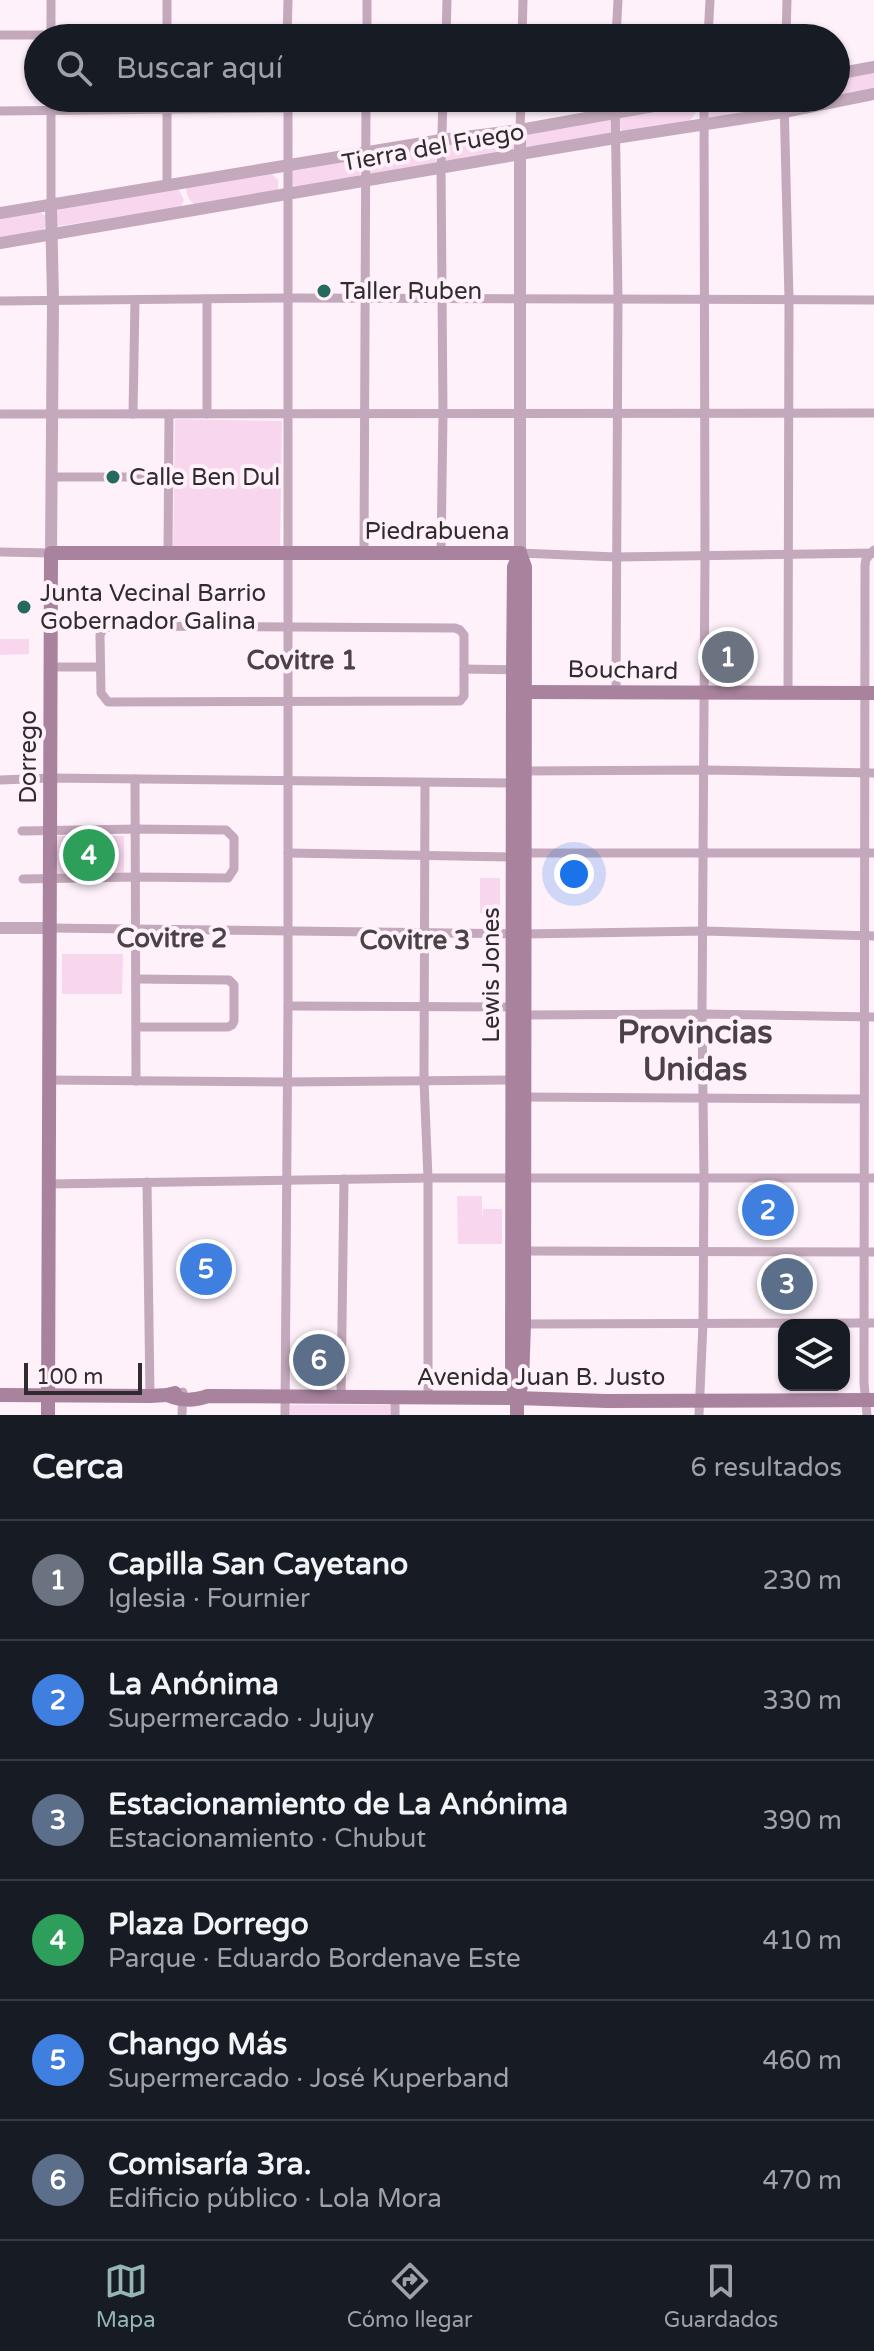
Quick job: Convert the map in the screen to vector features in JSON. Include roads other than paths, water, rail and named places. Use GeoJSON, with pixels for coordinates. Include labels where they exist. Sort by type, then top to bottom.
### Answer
{"type":"FeatureCollection","features":[{"type":"Feature","properties":{"kind":"main road","name":"Piedrabuena"},"geometry":{"type":"LineString","coordinates":[[51,553],[520,553]]}},
{"type":"Feature","properties":{"kind":"main road","name":"Dorrego"},"geometry":{"type":"LineString","coordinates":[[48,1415],[51,553]]}},
{"type":"Feature","properties":{"kind":"main road","name":"Lewis Jones"},"geometry":{"type":"LineString","coordinates":[[517,1415],[517,1398],[522,1384],[518,1324],[519,670],[525,567],[520,553]]}},
{"type":"Feature","properties":{"kind":"main road","name":"Bouchard"},"geometry":{"type":"LineString","coordinates":[[520,692],[869,693]]}},
{"type":"Feature","properties":{"kind":"main road","name":"Avenida Juan B. Justo"},"geometry":{"type":"LineString","coordinates":[[0,1395],[167,1395],[183,1402],[198,1392],[208,1396],[517,1398],[606,1408],[699,1399],[784,1408],[870,1405]]}},
{"type":"Feature","properties":{"kind":"street"},"geometry":{"type":"LineString","coordinates":[[51,0],[51,24]]}},
{"type":"Feature","properties":{"kind":"street"},"geometry":{"type":"LineString","coordinates":[[167,0],[167,24]]}},
{"type":"Feature","properties":{"kind":"street"},"geometry":{"type":"LineString","coordinates":[[287,24],[288,0]]}},
{"type":"Feature","properties":{"kind":"street"},"geometry":{"type":"LineString","coordinates":[[367,0],[367,24]]}},
{"type":"Feature","properties":{"kind":"street"},"geometry":{"type":"LineString","coordinates":[[446,24],[447,0]]}},
{"type":"Feature","properties":{"kind":"street"},"geometry":{"type":"LineString","coordinates":[[522,24],[523,0]]}},
{"type":"Feature","properties":{"kind":"street"},"geometry":{"type":"LineString","coordinates":[[617,24],[618,0]]}},
{"type":"Feature","properties":{"kind":"street"},"geometry":{"type":"LineString","coordinates":[[709,24],[710,0]]}},
{"type":"Feature","properties":{"kind":"street"},"geometry":{"type":"LineString","coordinates":[[786,24],[787,0]]}},
{"type":"Feature","properties":{"kind":"street"},"geometry":{"type":"LineString","coordinates":[[0,35],[24,35]]}},
{"type":"Feature","properties":{"kind":"street"},"geometry":{"type":"LineString","coordinates":[[850,71],[874,67]]}},
{"type":"Feature","properties":{"kind":"street","name":"Tierra del Fuego"},"geometry":{"type":"LineString","coordinates":[[850,99],[874,94]]}},
{"type":"Feature","properties":{"kind":"street"},"geometry":{"type":"LineString","coordinates":[[0,111],[24,111]]}},
{"type":"Feature","properties":{"kind":"street","name":"Dorrego"},"geometry":{"type":"LineString","coordinates":[[51,112],[51,553]]}},
{"type":"Feature","properties":{"kind":"street"},"geometry":{"type":"LineString","coordinates":[[167,112],[167,186]]}},
{"type":"Feature","properties":{"kind":"street"},"geometry":{"type":"LineString","coordinates":[[285,1415],[288,112]]}},
{"type":"Feature","properties":{"kind":"street"},"geometry":{"type":"LineString","coordinates":[[364,553],[366,112]]}},
{"type":"Feature","properties":{"kind":"street"},"geometry":{"type":"LineString","coordinates":[[441,554],[442,112]]}},
{"type":"Feature","properties":{"kind":"street","name":"Lewis Jones"},"geometry":{"type":"LineString","coordinates":[[520,553],[521,112]]}},
{"type":"Feature","properties":{"kind":"street","name":"Tierra del Fuego"},"geometry":{"type":"LineString","coordinates":[[0,213],[624,112]]}},
{"type":"Feature","properties":{"kind":"street"},"geometry":{"type":"LineString","coordinates":[[699,1415],[704,1250],[703,112]]}},
{"type":"Feature","properties":{"kind":"street"},"geometry":{"type":"LineString","coordinates":[[784,112],[789,299],[788,693]]}},
{"type":"Feature","properties":{"kind":"street","name":"Tierra del Fuego"},"geometry":{"type":"LineString","coordinates":[[0,243],[784,112]]}},
{"type":"Feature","properties":{"kind":"street"},"geometry":{"type":"LineString","coordinates":[[614,114],[618,299],[616,692]]}},
{"type":"Feature","properties":{"kind":"street"},"geometry":{"type":"LineString","coordinates":[[0,301],[289,298],[874,300]]}},
{"type":"Feature","properties":{"kind":"street"},"geometry":{"type":"LineString","coordinates":[[207,299],[207,414]]}},
{"type":"Feature","properties":{"kind":"street"},"geometry":{"type":"LineString","coordinates":[[133,414],[135,300]]}},
{"type":"Feature","properties":{"kind":"street"},"geometry":{"type":"LineString","coordinates":[[0,414],[874,413]]}},
{"type":"Feature","properties":{"kind":"street"},"geometry":{"type":"LineString","coordinates":[[168,553],[169,414]]}},
{"type":"Feature","properties":{"kind":"street"},"geometry":{"type":"LineString","coordinates":[[52,477],[167,477]]}},
{"type":"Feature","properties":{"kind":"street","name":"Piedrabuena"},"geometry":{"type":"LineString","coordinates":[[0,552],[51,553]]}},
{"type":"Feature","properties":{"kind":"street"},"geometry":{"type":"LineString","coordinates":[[870,1405],[864,1383],[869,1323],[869,1178],[863,1099],[869,1017],[869,693],[865,565],[873,552]]}},
{"type":"Feature","properties":{"kind":"street","name":"Piedrabuena"},"geometry":{"type":"LineString","coordinates":[[520,553],[616,557],[873,552]]}},
{"type":"Feature","properties":{"kind":"street"},"geometry":{"type":"LineString","coordinates":[[111,626],[287,627],[455,628],[464,635],[464,696],[460,701],[108,702],[101,693],[100,635],[103,629],[111,626]]}},
{"type":"Feature","properties":{"kind":"street"},"geometry":{"type":"LineString","coordinates":[[50,667],[99,667]]}},
{"type":"Feature","properties":{"kind":"street"},"geometry":{"type":"LineString","coordinates":[[464,669],[519,670]]}},
{"type":"Feature","properties":{"kind":"street"},"geometry":{"type":"LineString","coordinates":[[0,780],[425,783],[705,770],[869,773]]}},
{"type":"Feature","properties":{"kind":"street"},"geometry":{"type":"LineString","coordinates":[[135,779],[136,1081]]}},
{"type":"Feature","properties":{"kind":"street"},"geometry":{"type":"LineString","coordinates":[[425,783],[424,1081],[428,1178],[428,1398]]}},
{"type":"Feature","properties":{"kind":"street"},"geometry":{"type":"LineString","coordinates":[[22,831],[226,830],[234,838],[234,869],[228,878],[23,879]]}},
{"type":"Feature","properties":{"kind":"street"},"geometry":{"type":"LineString","coordinates":[[288,853],[424,857],[869,853]]}},
{"type":"Feature","properties":{"kind":"street"},"geometry":{"type":"LineString","coordinates":[[0,928],[519,933],[704,931],[869,936]]}},
{"type":"Feature","properties":{"kind":"street"},"geometry":{"type":"LineString","coordinates":[[136,979],[229,980],[234,985],[234,1021],[228,1027],[137,1027]]}},
{"type":"Feature","properties":{"kind":"street"},"geometry":{"type":"LineString","coordinates":[[288,1006],[425,1006],[518,1011],[869,1017]]}},
{"type":"Feature","properties":{"kind":"street"},"geometry":{"type":"LineString","coordinates":[[48,1080],[518,1080]]}},
{"type":"Feature","properties":{"kind":"street"},"geometry":{"type":"LineString","coordinates":[[518,1097],[863,1099]]}},
{"type":"Feature","properties":{"kind":"street"},"geometry":{"type":"LineString","coordinates":[[49,1184],[428,1178],[869,1178]]}},
{"type":"Feature","properties":{"kind":"street"},"geometry":{"type":"LineString","coordinates":[[341,1397],[344,1179]]}},
{"type":"Feature","properties":{"kind":"street"},"geometry":{"type":"LineString","coordinates":[[147,1182],[150,1396]]}},
{"type":"Feature","properties":{"kind":"street"},"geometry":{"type":"LineString","coordinates":[[518,1250],[869,1252]]}},
{"type":"Feature","properties":{"kind":"street"},"geometry":{"type":"LineString","coordinates":[[518,1324],[869,1323]]}},
{"type":"Feature","properties":{"kind":"street"},"geometry":{"type":"LineString","coordinates":[[395,1397],[395,1415]]}},
{"type":"Feature","properties":{"kind":"place","name":"Taller Ruben"},"geometry":{"type":"Point","coordinates":[324,291]}},
{"type":"Feature","properties":{"kind":"place","name":"Calle Ben Dul"},"geometry":{"type":"Point","coordinates":[113,477]}},
{"type":"Feature","properties":{"kind":"place","name":"Junta Vecinal Barrio Gobernador Galina"},"geometry":{"type":"Point","coordinates":[24,607]}},
{"type":"Feature","properties":{"kind":"place","name":"Capilla San Cayetano"},"geometry":{"type":"Point","coordinates":[728,657]}},
{"type":"Feature","properties":{"kind":"place","name":"Plaza Dorrego"},"geometry":{"type":"Point","coordinates":[89,855]}},
{"type":"Feature","properties":{"kind":"place","name":"La Anónima"},"geometry":{"type":"Point","coordinates":[768,1210]}},
{"type":"Feature","properties":{"kind":"place","name":"Chango Más"},"geometry":{"type":"Point","coordinates":[206,1269]}},
{"type":"Feature","properties":{"kind":"place","name":"Estacionamiento de La Anónima"},"geometry":{"type":"Point","coordinates":[787,1284]}},
{"type":"Feature","properties":{"kind":"place","name":"Comisaría 3ra."},"geometry":{"type":"Point","coordinates":[319,1360]}},
{"type":"Feature","properties":{"kind":"district","name":"Covitre 1"},"geometry":{"type":"Point","coordinates":[302,660]}},
{"type":"Feature","properties":{"kind":"district","name":"Covitre 2"},"geometry":{"type":"Point","coordinates":[172,938]}},
{"type":"Feature","properties":{"kind":"district","name":"Covitre 3"},"geometry":{"type":"Point","coordinates":[415,940]}},
{"type":"Feature","properties":{"kind":"district","name":"Provincias Unidas"},"geometry":{"type":"Point","coordinates":[695,1050]}}]}
